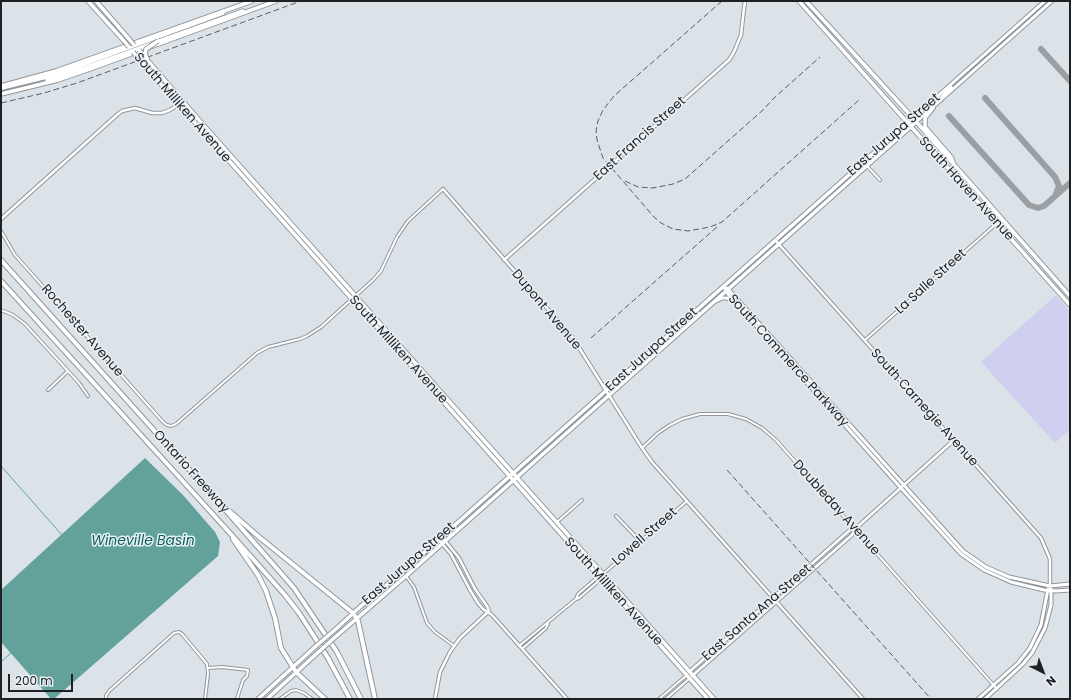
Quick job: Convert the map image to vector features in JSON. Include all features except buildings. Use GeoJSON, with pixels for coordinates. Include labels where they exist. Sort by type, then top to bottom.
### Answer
{"type":"FeatureCollection","features":[{"type":"Feature","properties":{"kind":"highway","name":"Ontario Freeway"},"geometry":{"type":"LineString","coordinates":[[1,260],[294,588],[337,652],[361,699]]}},
{"type":"Feature","properties":{"kind":"highway","name":"Ontario Freeway"},"geometry":{"type":"LineString","coordinates":[[1,281],[229,532],[299,613],[328,658],[350,699]]}},
{"type":"Feature","properties":{"kind":"highway"},"geometry":{"type":"LineString","coordinates":[[222,506],[231,511],[259,537],[353,613],[357,618],[375,699]]}},
{"type":"Feature","properties":{"kind":"highway"},"geometry":{"type":"LineString","coordinates":[[229,532],[258,575],[266,591],[275,618],[281,648],[296,672],[325,699]]}},
{"type":"Feature","properties":{"kind":"main road","name":"South Milliken Avenue"},"geometry":{"type":"LineString","coordinates":[[88,1],[178,105],[356,296],[513,472],[690,675],[708,699]]}},
{"type":"Feature","properties":{"kind":"main road","name":"South Milliken Avenue"},"geometry":{"type":"LineString","coordinates":[[96,1],[352,299],[600,577],[714,699]]}},
{"type":"Feature","properties":{"kind":"main road"},"geometry":{"type":"LineString","coordinates":[[1,87],[56,71],[252,1]]}},
{"type":"Feature","properties":{"kind":"main road"},"geometry":{"type":"LineString","coordinates":[[148,61],[146,49],[158,39],[272,1]]}},
{"type":"Feature","properties":{"kind":"main road"},"geometry":{"type":"LineString","coordinates":[[1,94],[58,80],[276,1]]}},
{"type":"Feature","properties":{"kind":"main road","name":"South Haven Avenue"},"geometry":{"type":"LineString","coordinates":[[799,1],[1070,305]]}},
{"type":"Feature","properties":{"kind":"main road","name":"South Haven Avenue"},"geometry":{"type":"LineString","coordinates":[[806,1],[913,118],[1070,296]]}},
{"type":"Feature","properties":{"kind":"main road","name":"East Jurupa Street"},"geometry":{"type":"LineString","coordinates":[[258,699],[353,613],[394,579],[513,472],[607,391],[1045,1]]}},
{"type":"Feature","properties":{"kind":"main road","name":"East Jurupa Street"},"geometry":{"type":"LineString","coordinates":[[267,699],[340,632],[406,576],[1052,1]]}},
{"type":"Feature","properties":{"kind":"main road"},"geometry":{"type":"LineString","coordinates":[[9,92],[158,39],[239,6]]}},
{"type":"Feature","properties":{"kind":"main road"},"geometry":{"type":"LineString","coordinates":[[1,87],[51,76],[101,60]]}},
{"type":"Feature","properties":{"kind":"main road"},"geometry":{"type":"LineString","coordinates":[[939,103],[941,98],[951,88],[951,85],[972,73]]}},
{"type":"Feature","properties":{"kind":"main road"},"geometry":{"type":"LineString","coordinates":[[933,108],[925,118],[925,127],[952,157],[953,164]]}},
{"type":"Feature","properties":{"kind":"main road"},"geometry":{"type":"LineString","coordinates":[[832,198],[832,194],[846,181],[848,176]]}},
{"type":"Feature","properties":{"kind":"main road"},"geometry":{"type":"LineString","coordinates":[[805,222],[807,217],[819,206],[819,201]]}},
{"type":"Feature","properties":{"kind":"main road","name":"South Commerce Parkway"},"geometry":{"type":"LineString","coordinates":[[724,286],[736,303],[902,487],[956,544],[972,558],[986,567],[1009,577],[1050,586],[1070,584]]}},
{"type":"Feature","properties":{"kind":"main road","name":"South Commerce Parkway"},"geometry":{"type":"LineString","coordinates":[[727,290],[954,547],[984,570],[1011,582],[1052,591],[1070,590]]}},
{"type":"Feature","properties":{"kind":"main road"},"geometry":{"type":"LineString","coordinates":[[714,302],[722,298],[727,298],[736,303]]}},
{"type":"Feature","properties":{"kind":"main road"},"geometry":{"type":"LineString","coordinates":[[978,699],[1018,663],[1036,638],[1044,614],[1047,590],[1050,586]]}},
{"type":"Feature","properties":{"kind":"main road"},"geometry":{"type":"LineString","coordinates":[[986,699],[1023,664],[1040,640],[1049,614],[1052,591],[1050,586]]}},
{"type":"Feature","properties":{"kind":"street","name":"East Francis Street"},"geometry":{"type":"LineString","coordinates":[[504,260],[729,60],[741,35],[745,1]]}},
{"type":"Feature","properties":{"kind":"street"},"geometry":{"type":"LineString","coordinates":[[1,219],[122,111],[135,108],[152,113],[162,113],[178,105],[182,101]]}},
{"type":"Feature","properties":{"kind":"street"},"geometry":{"type":"LineString","coordinates":[[867,166],[880,180]]}},
{"type":"Feature","properties":{"kind":"street","name":"Dupont Avenue"},"geometry":{"type":"LineString","coordinates":[[443,189],[573,338],[642,448],[655,466],[687,500],[862,699]]}},
{"type":"Feature","properties":{"kind":"street"},"geometry":{"type":"LineString","coordinates":[[352,299],[381,271],[397,237],[408,221],[443,189]]}},
{"type":"Feature","properties":{"kind":"street","name":"La Salle Street"},"geometry":{"type":"LineString","coordinates":[[865,341],[997,223]]}},
{"type":"Feature","properties":{"kind":"street","name":"Rochester Avenue"},"geometry":{"type":"LineString","coordinates":[[1,231],[15,254],[163,422],[169,426],[176,424],[253,355],[268,347],[292,342],[307,336],[321,327],[352,299]]}},
{"type":"Feature","properties":{"kind":"street","name":"South Carnegie Avenue"},"geometry":{"type":"LineString","coordinates":[[775,240],[1041,538],[1050,558],[1050,586]]}},
{"type":"Feature","properties":{"kind":"street"},"geometry":{"type":"LineString","coordinates":[[1,310],[22,321],[79,383],[88,396]]}},
{"type":"Feature","properties":{"kind":"street"},"geometry":{"type":"LineString","coordinates":[[48,390],[68,371]]}},
{"type":"Feature","properties":{"kind":"street","name":"Doubleday Avenue"},"geometry":{"type":"LineString","coordinates":[[642,448],[666,427],[691,416],[719,413],[728,414],[746,419],[762,428],[776,440],[997,689]]}},
{"type":"Feature","properties":{"kind":"street","name":"East Santa Ana Street"},"geometry":{"type":"LineString","coordinates":[[659,699],[690,675],[776,602],[953,441]]}},
{"type":"Feature","properties":{"kind":"street"},"geometry":{"type":"LineString","coordinates":[[557,522],[582,500]]}},
{"type":"Feature","properties":{"kind":"street","name":"Lowell Street"},"geometry":{"type":"LineString","coordinates":[[519,646],[576,599],[578,594],[600,577],[687,500]]}},
{"type":"Feature","properties":{"kind":"street"},"geometry":{"type":"LineString","coordinates":[[616,516],[640,541]]}},
{"type":"Feature","properties":{"kind":"street","name":"East Santa Ana Street"},"geometry":{"type":"LineString","coordinates":[[666,699],[773,599],[850,530],[855,529]]}},
{"type":"Feature","properties":{"kind":"street"},"geometry":{"type":"LineString","coordinates":[[440,538],[452,554],[474,596],[483,609],[489,611],[567,699]]}},
{"type":"Feature","properties":{"kind":"street"},"geometry":{"type":"LineString","coordinates":[[406,576],[414,588],[427,622],[435,632],[454,646]]}},
{"type":"Feature","properties":{"kind":"street"},"geometry":{"type":"LineString","coordinates":[[435,699],[440,672],[446,659],[454,646],[466,632],[489,611]]}},
{"type":"Feature","properties":{"kind":"street","name":"Lowell Street"},"geometry":{"type":"LineString","coordinates":[[522,649],[546,628],[548,623]]}},
{"type":"Feature","properties":{"kind":"street"},"geometry":{"type":"LineString","coordinates":[[106,698],[109,691],[174,633],[179,632],[207,664],[208,668],[205,699]]}},
{"type":"Feature","properties":{"kind":"street"},"geometry":{"type":"LineString","coordinates":[[208,668],[222,667],[248,670],[237,699]]}},
{"type":"Feature","properties":{"kind":"street"},"geometry":{"type":"LineString","coordinates":[[280,699],[291,691],[296,690],[304,693],[312,699]]}},
{"type":"Feature","properties":{"kind":"shaded area"},"geometry":{"type":"Polygon","coordinates":[[[1056,295],[1070,311],[1070,429],[1055,443],[981,362],[1056,295]]]}},
{"type":"Feature","properties":{"kind":"water","name":"Wineville Basin"},"geometry":{"type":"Polygon","coordinates":[[[145,458],[183,495],[215,532],[220,542],[218,556],[54,699],[51,699],[1,642],[1,590],[145,458]]]}},
{"type":"Feature","properties":{"kind":"waterway"},"geometry":{"type":"LineString","coordinates":[[1,466],[62,535]]}},
{"type":"Feature","properties":{"kind":"waterway"},"geometry":{"type":"LineString","coordinates":[[1,662],[11,653]]}},
{"type":"Feature","properties":{"kind":"taxiway"},"geometry":{"type":"LineString","coordinates":[[1041,49],[1070,81]]}},
{"type":"Feature","properties":{"kind":"taxiway"},"geometry":{"type":"LineString","coordinates":[[985,98],[1055,177],[1059,186],[1056,194]]}},
{"type":"Feature","properties":{"kind":"taxiway"},"geometry":{"type":"LineString","coordinates":[[949,116],[1029,205],[1038,208],[1044,206],[1070,183]]}},
{"type":"Feature","properties":{"kind":"railway"},"geometry":{"type":"LineString","coordinates":[[1,103],[44,93],[77,83],[301,1]]}},
{"type":"Feature","properties":{"kind":"railway"},"geometry":{"type":"LineString","coordinates":[[722,1],[614,96],[603,110],[598,121],[596,131],[597,140],[603,158],[654,217],[661,223],[673,229],[688,231],[710,227],[722,222],[859,100]]}},
{"type":"Feature","properties":{"kind":"railway"},"geometry":{"type":"LineString","coordinates":[[625,181],[638,187],[653,188],[673,184],[685,179],[820,57]]}},
{"type":"Feature","properties":{"kind":"railway"},"geometry":{"type":"LineString","coordinates":[[591,338],[718,226]]}},
{"type":"Feature","properties":{"kind":"railway"},"geometry":{"type":"LineString","coordinates":[[727,470],[931,699]]}}]}
